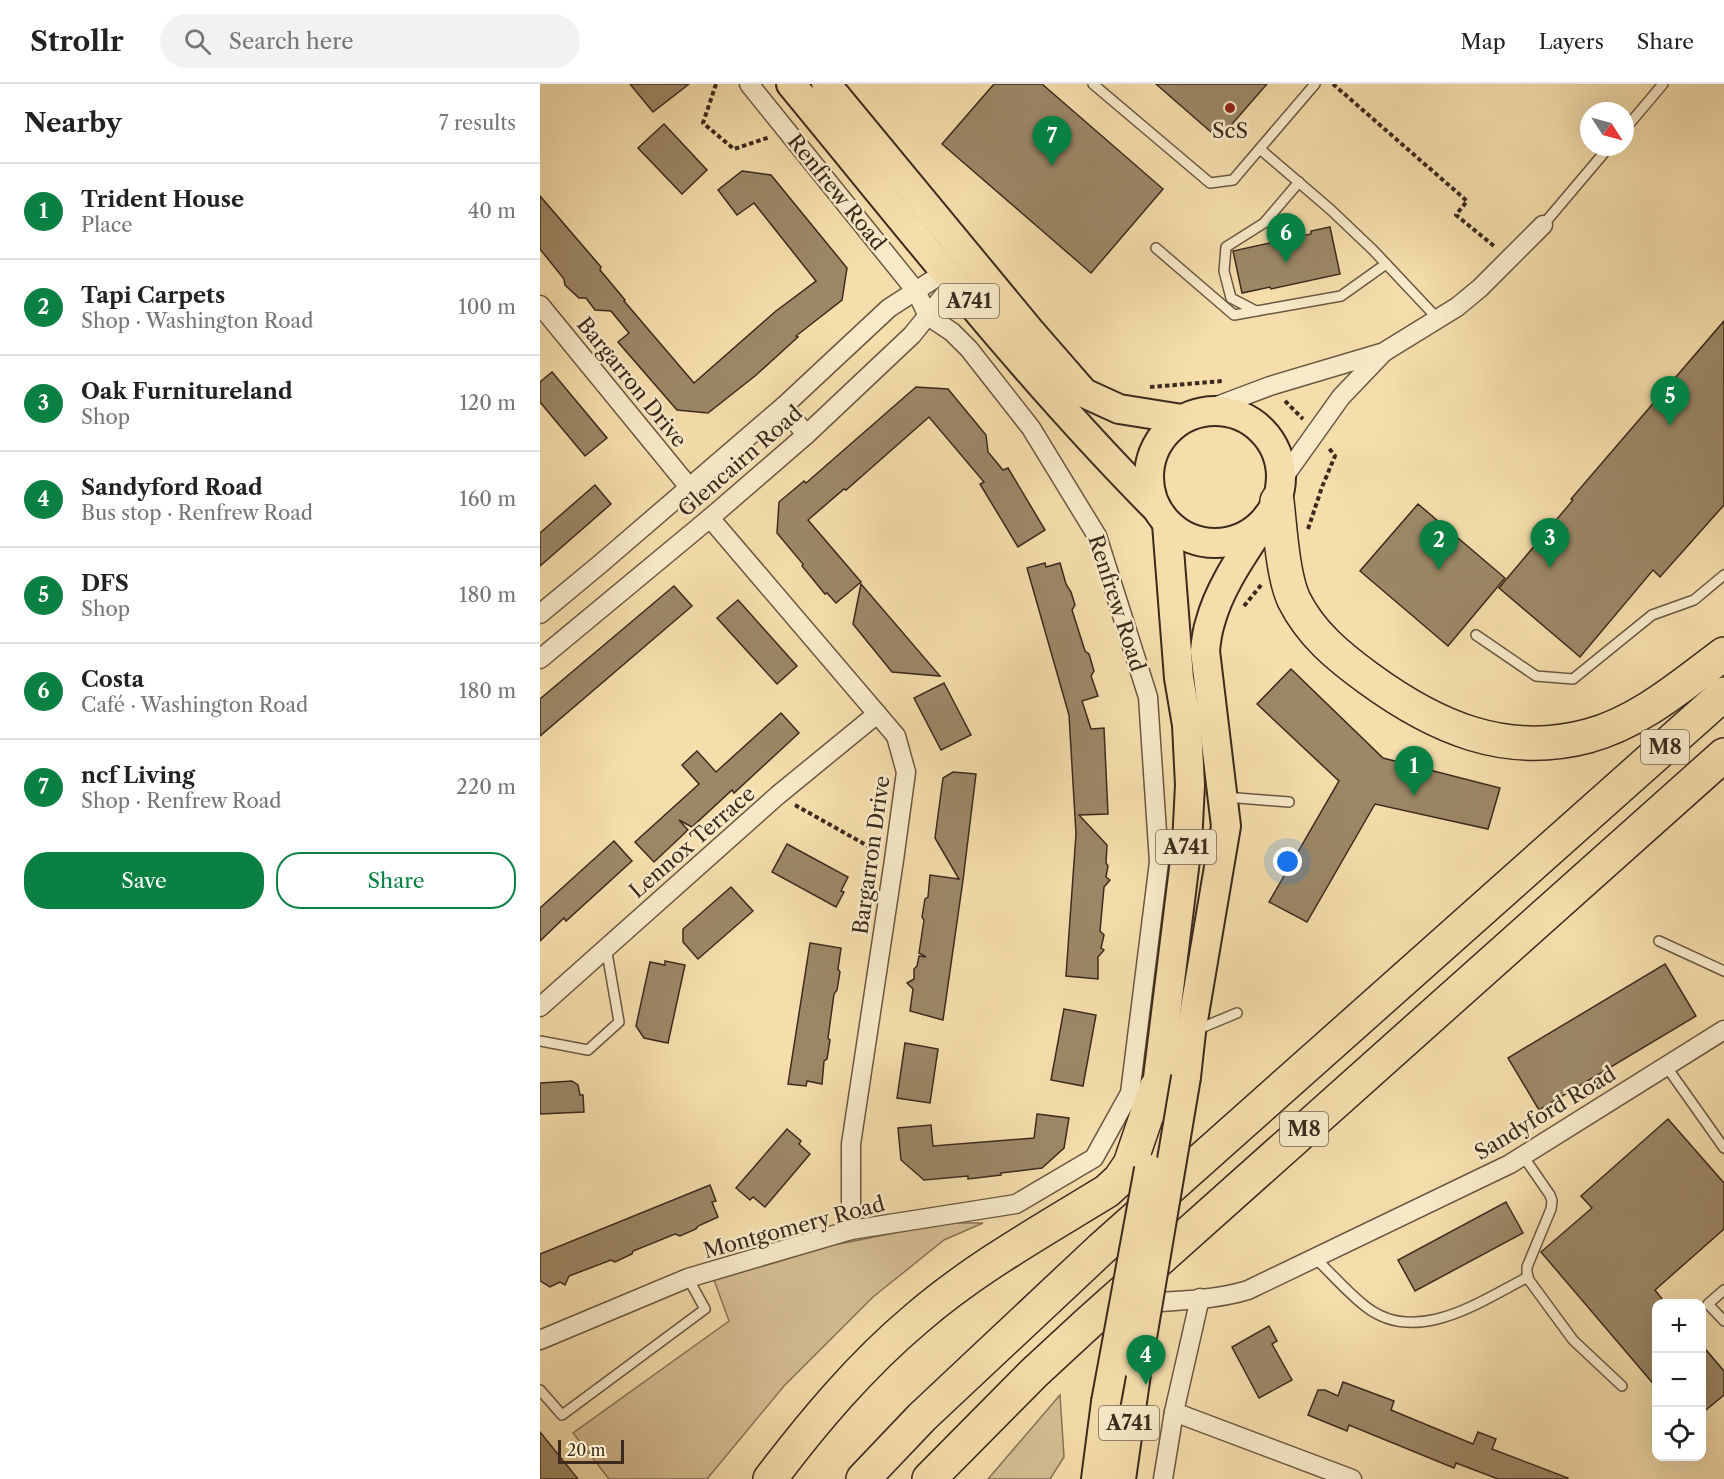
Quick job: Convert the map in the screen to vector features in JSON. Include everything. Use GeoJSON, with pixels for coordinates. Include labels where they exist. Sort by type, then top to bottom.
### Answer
{"type":"FeatureCollection","features":[{"type":"Feature","properties":{"kind":"highway"},"geometry":{"type":"LineString","coordinates":[[1274,500],[1293,597],[1312,629],[1339,656],[1390,694],[1435,720],[1457,729],[1484,737],[1539,744],[1590,735],[1620,724],[1640,713],[1724,654]]}},
{"type":"Feature","properties":{"kind":"highway","name":"M8"},"geometry":{"type":"LineString","coordinates":[[863,1479],[922,1417],[1101,1249],[1724,694]]}},
{"type":"Feature","properties":{"kind":"highway","name":"M8"},"geometry":{"type":"LineString","coordinates":[[929,1479],[1034,1373],[1225,1199],[1724,755]]}},
{"type":"Feature","properties":{"kind":"highway"},"geometry":{"type":"LineString","coordinates":[[770,1479],[807,1431],[840,1394],[917,1318],[991,1262],[1107,1191],[1120,1179],[1130,1164],[1156,1088]]}},
{"type":"Feature","properties":{"kind":"highway"},"geometry":{"type":"LineString","coordinates":[[946,1479],[1034,1373]]}},
{"type":"Feature","properties":{"kind":"main road","name":"Renfrew Road"},"geometry":{"type":"LineString","coordinates":[[791,84],[1068,416],[1162,517]]}},
{"type":"Feature","properties":{"kind":"main road","name":"A741"},"geometry":{"type":"LineString","coordinates":[[826,84],[1084,393],[1119,409],[1191,416]]}},
{"type":"Feature","properties":{"kind":"main road"},"geometry":{"type":"LineString","coordinates":[[1221,411],[1240,416],[1258,426],[1271,442],[1279,460],[1274,500],[1250,533],[1230,542],[1209,543],[1183,536],[1162,517],[1149,489],[1149,468],[1154,449],[1166,432],[1191,416],[1221,411]]}},
{"type":"Feature","properties":{"kind":"main road","name":"A741"},"geometry":{"type":"LineString","coordinates":[[1121,1479],[1137,1367],[1226,826],[1205,651],[1210,622],[1219,598],[1274,500]]}},
{"type":"Feature","properties":{"kind":"main road","name":"A741"},"geometry":{"type":"LineString","coordinates":[[1096,1479],[1106,1402],[1149,1169],[1156,1088],[1187,844],[1190,785],[1186,724],[1162,517]]}},
{"type":"Feature","properties":{"kind":"street","name":"Renfrew Road"},"geometry":{"type":"LineString","coordinates":[[749,84],[916,291],[928,316],[952,332],[969,349],[1031,428],[1097,536],[1148,697],[1159,861],[1130,1093],[1094,1158]]}},
{"type":"Feature","properties":{"kind":"street"},"geometry":{"type":"LineString","coordinates":[[1191,416],[1270,386],[1384,352],[1457,307],[1480,288],[1544,225]]}},
{"type":"Feature","properties":{"kind":"street","name":"Glencairn Road"},"geometry":{"type":"LineString","coordinates":[[540,659],[689,487],[784,406],[889,308],[916,291],[950,277]]}},
{"type":"Feature","properties":{"kind":"street","name":"Glencairn Road"},"geometry":{"type":"LineString","coordinates":[[540,614],[610,578],[710,518],[806,435],[912,335],[928,316],[950,277]]}},
{"type":"Feature","properties":{"kind":"street","name":"Bargarron Drive"},"geometry":{"type":"LineString","coordinates":[[540,304],[689,487]]}},
{"type":"Feature","properties":{"kind":"street"},"geometry":{"type":"LineString","coordinates":[[1274,500],[1341,397],[1384,352]]}},
{"type":"Feature","properties":{"kind":"street"},"geometry":{"type":"LineString","coordinates":[[784,406],[806,435]]}},
{"type":"Feature","properties":{"kind":"street","name":"Bargarron Drive"},"geometry":{"type":"LineString","coordinates":[[710,518],[896,736],[906,772],[851,1144],[851,1230]]}},
{"type":"Feature","properties":{"kind":"street","name":"Lennox Terrace"},"geometry":{"type":"LineString","coordinates":[[540,1007],[778,795],[877,714]]}},
{"type":"Feature","properties":{"kind":"street","name":"Sandyford Road"},"geometry":{"type":"LineString","coordinates":[[1148,1303],[1248,1290],[1510,1164],[1724,1030]]}},
{"type":"Feature","properties":{"kind":"street","name":"Montgomery Road"},"geometry":{"type":"LineString","coordinates":[[540,1340],[688,1278],[851,1230],[1016,1204],[1094,1158]]}},
{"type":"Feature","properties":{"kind":"street"},"geometry":{"type":"LineString","coordinates":[[1163,1479],[1174,1412],[1200,1298]]}},
{"type":"Feature","properties":{"kind":"street"},"geometry":{"type":"LineString","coordinates":[[1174,1412],[1352,1479]]}},
{"type":"Feature","properties":{"kind":"lane"},"geometry":{"type":"LineString","coordinates":[[1093,84],[1210,183],[1233,180],[1315,84]]}},
{"type":"Feature","properties":{"kind":"lane"},"geometry":{"type":"LineString","coordinates":[[1634,119],[1664,84]]}},
{"type":"Feature","properties":{"kind":"lane"},"geometry":{"type":"LineString","coordinates":[[1260,148],[1331,210],[1438,319]]}},
{"type":"Feature","properties":{"kind":"lane"},"geometry":{"type":"LineString","coordinates":[[1544,225],[1602,156]]}},
{"type":"Feature","properties":{"kind":"lane"},"geometry":{"type":"LineString","coordinates":[[1256,311],[1231,298],[1224,271],[1226,247],[1264,224],[1299,183]]}},
{"type":"Feature","properties":{"kind":"lane"},"geometry":{"type":"LineString","coordinates":[[1156,248],[1234,315],[1341,296],[1386,264]]}},
{"type":"Feature","properties":{"kind":"lane"},"geometry":{"type":"LineString","coordinates":[[1476,635],[1536,676],[1573,679],[1652,615],[1694,600],[1724,575]]}},
{"type":"Feature","properties":{"kind":"lane"},"geometry":{"type":"LineString","coordinates":[[1223,797],[1289,802]]}},
{"type":"Feature","properties":{"kind":"lane"},"geometry":{"type":"LineString","coordinates":[[1659,941],[1724,971]]}},
{"type":"Feature","properties":{"kind":"lane"},"geometry":{"type":"LineString","coordinates":[[540,1041],[588,1050],[619,1022],[606,947]]}},
{"type":"Feature","properties":{"kind":"lane"},"geometry":{"type":"LineString","coordinates":[[1191,1032],[1237,1013]]}},
{"type":"Feature","properties":{"kind":"lane"},"geometry":{"type":"LineString","coordinates":[[1666,1066],[1724,1148]]}},
{"type":"Feature","properties":{"kind":"lane"},"geometry":{"type":"LineString","coordinates":[[1523,1156],[1552,1201],[1551,1209],[1527,1268],[1528,1277],[1573,1341],[1622,1386]]}},
{"type":"Feature","properties":{"kind":"lane"},"geometry":{"type":"LineString","coordinates":[[1315,1258],[1366,1307],[1383,1317],[1406,1323],[1429,1322],[1451,1315],[1528,1277]]}},
{"type":"Feature","properties":{"kind":"lane"},"geometry":{"type":"LineString","coordinates":[[540,1390],[562,1416],[705,1309],[688,1278]]}},
{"type":"Feature","properties":{"kind":"lane"},"geometry":{"type":"LineString","coordinates":[[1724,1290],[1708,1304],[1724,1321]]}},
{"type":"Feature","properties":{"kind":"path"},"geometry":{"type":"LineString","coordinates":[[716,84],[703,123],[734,149],[787,131]]}},
{"type":"Feature","properties":{"kind":"path"},"geometry":{"type":"LineString","coordinates":[[1333,84],[1467,201],[1456,215],[1495,246]]}},
{"type":"Feature","properties":{"kind":"path"},"geometry":{"type":"LineString","coordinates":[[1146,387],[1232,379]]}},
{"type":"Feature","properties":{"kind":"path"},"geometry":{"type":"LineString","coordinates":[[778,795],[894,860]]}},
{"type":"Feature","properties":{"kind":"shaded area"},"geometry":{"type":"Polygon","coordinates":[[[944,1223],[983,1223],[944,1240],[873,1297],[784,1386],[707,1479],[609,1479],[573,1433],[729,1321],[714,1280],[814,1249],[944,1223]]]}},
{"type":"Feature","properties":{"kind":"shaded area"},"geometry":{"type":"Polygon","coordinates":[[[1060,1395],[1064,1457],[1050,1479],[988,1479],[1060,1395]]]}},
{"type":"Feature","properties":{"kind":"building"},"geometry":{"type":"Polygon","coordinates":[[[630,84],[689,84],[653,112],[630,84]]]}},
{"type":"Feature","properties":{"kind":"building"},"geometry":{"type":"Polygon","coordinates":[[[994,84],[1042,84],[1163,189],[1091,273],[942,144],[994,84]]]}},
{"type":"Feature","properties":{"kind":"building"},"geometry":{"type":"Polygon","coordinates":[[[1156,84],[1267,84],[1219,139],[1156,84]]]}},
{"type":"Feature","properties":{"kind":"building"},"geometry":{"type":"Polygon","coordinates":[[[664,124],[707,170],[682,194],[638,148],[664,124]]]}},
{"type":"Feature","properties":{"kind":"building"},"geometry":{"type":"Polygon","coordinates":[[[742,171],[771,175],[847,268],[842,300],[796,336],[798,337],[755,376],[708,413],[677,410],[618,342],[629,333],[611,311],[595,310],[586,298],[579,298],[565,285],[564,279],[540,249],[540,196],[601,267],[600,270],[624,301],[694,383],[776,311],[816,281],[754,203],[737,215],[718,190],[742,171]]]}},
{"type":"Feature","properties":{"kind":"building"},"geometry":{"type":"Polygon","coordinates":[[[1330,227],[1340,274],[1242,293],[1233,251],[1311,234],[1311,231],[1330,227]]]}},
{"type":"Feature","properties":{"kind":"building"},"geometry":{"type":"Polygon","coordinates":[[[1724,321],[1724,505],[1660,577],[1653,570],[1580,657],[1499,588],[1573,500],[1571,499],[1724,321]]]}},
{"type":"Feature","properties":{"kind":"building"},"geometry":{"type":"Polygon","coordinates":[[[552,372],[607,438],[585,456],[540,402],[540,382],[552,372]]]}},
{"type":"Feature","properties":{"kind":"building"},"geometry":{"type":"Polygon","coordinates":[[[916,387],[948,389],[986,435],[988,452],[1003,470],[1008,468],[1045,530],[1018,547],[980,484],[984,482],[929,417],[808,520],[861,582],[836,603],[827,593],[825,594],[777,533],[779,502],[804,481],[806,483],[916,387]]]}},
{"type":"Feature","properties":{"kind":"building"},"geometry":{"type":"Polygon","coordinates":[[[595,485],[611,504],[540,566],[540,533],[595,485]]]}},
{"type":"Feature","properties":{"kind":"building"},"geometry":{"type":"Polygon","coordinates":[[[1418,504],[1505,578],[1448,646],[1360,571],[1418,504]]]}},
{"type":"Feature","properties":{"kind":"building"},"geometry":{"type":"Polygon","coordinates":[[[1045,563],[1046,567],[1060,563],[1066,584],[1071,592],[1075,605],[1072,610],[1085,651],[1089,654],[1094,671],[1091,676],[1098,696],[1082,701],[1091,729],[1104,728],[1108,814],[1079,815],[1107,845],[1106,877],[1110,880],[1104,887],[1100,931],[1104,935],[1101,948],[1104,950],[1098,957],[1098,979],[1066,976],[1076,834],[1069,715],[1027,568],[1045,563]]]}},
{"type":"Feature","properties":{"kind":"building"},"geometry":{"type":"Polygon","coordinates":[[[861,584],[940,676],[892,672],[853,624],[861,584]]]}},
{"type":"Feature","properties":{"kind":"building"},"geometry":{"type":"Polygon","coordinates":[[[674,586],[692,606],[540,736],[540,699],[674,586]]]}},
{"type":"Feature","properties":{"kind":"building"},"geometry":{"type":"Polygon","coordinates":[[[738,600],[797,666],[777,684],[717,618],[738,600]]]}},
{"type":"Feature","properties":{"kind":"building"},"geometry":{"type":"Polygon","coordinates":[[[1291,669],[1383,758],[1500,788],[1488,829],[1375,804],[1307,922],[1269,902],[1339,781],[1257,704],[1291,669]]]}},
{"type":"Feature","properties":{"kind":"building"},"geometry":{"type":"Polygon","coordinates":[[[944,683],[971,735],[941,750],[914,698],[944,683]]]}},
{"type":"Feature","properties":{"kind":"building"},"geometry":{"type":"Polygon","coordinates":[[[781,713],[799,733],[734,793],[732,790],[692,827],[679,820],[688,830],[654,862],[635,842],[699,784],[682,765],[697,751],[716,772],[781,713]]]}},
{"type":"Feature","properties":{"kind":"building"},"geometry":{"type":"Polygon","coordinates":[[[953,772],[976,774],[943,1020],[910,1011],[913,989],[907,983],[914,979],[914,969],[919,956],[926,957],[919,953],[924,920],[922,917],[925,899],[928,897],[930,875],[959,879],[935,838],[943,778],[953,772]]]}},
{"type":"Feature","properties":{"kind":"building"},"geometry":{"type":"Polygon","coordinates":[[[614,841],[632,861],[566,921],[564,918],[540,941],[540,908],[614,841]]]}},
{"type":"Feature","properties":{"kind":"building"},"geometry":{"type":"Polygon","coordinates":[[[787,844],[848,877],[841,891],[844,892],[836,907],[772,872],[787,844]]]}},
{"type":"Feature","properties":{"kind":"building"},"geometry":{"type":"Polygon","coordinates":[[[731,887],[753,911],[698,959],[683,942],[683,929],[731,887]]]}},
{"type":"Feature","properties":{"kind":"building"},"geometry":{"type":"Polygon","coordinates":[[[810,943],[841,948],[838,969],[840,972],[837,990],[834,994],[828,1038],[830,1040],[827,1059],[824,1061],[822,1084],[807,1081],[806,1086],[788,1084],[810,943]]]}},
{"type":"Feature","properties":{"kind":"building"},"geometry":{"type":"Polygon","coordinates":[[[665,961],[685,965],[668,1043],[644,1038],[636,1026],[650,962],[665,965],[665,961]]]}},
{"type":"Feature","properties":{"kind":"building"},"geometry":{"type":"Polygon","coordinates":[[[1665,964],[1696,1016],[1539,1110],[1508,1058],[1665,964]]]}},
{"type":"Feature","properties":{"kind":"building"},"geometry":{"type":"Polygon","coordinates":[[[1064,1009],[1096,1015],[1083,1086],[1051,1080],[1064,1009]]]}},
{"type":"Feature","properties":{"kind":"building"},"geometry":{"type":"Polygon","coordinates":[[[905,1043],[938,1049],[930,1103],[897,1098],[905,1043]]]}},
{"type":"Feature","properties":{"kind":"building"},"geometry":{"type":"Polygon","coordinates":[[[572,1081],[578,1085],[580,1095],[583,1095],[584,1112],[540,1114],[540,1083],[572,1081]]]}},
{"type":"Feature","properties":{"kind":"building"},"geometry":{"type":"Polygon","coordinates":[[[1037,1114],[1069,1118],[1064,1148],[1042,1168],[968,1179],[968,1176],[924,1180],[901,1160],[898,1128],[931,1125],[933,1146],[1034,1138],[1037,1114]]]}},
{"type":"Feature","properties":{"kind":"building"},"geometry":{"type":"Polygon","coordinates":[[[1668,1119],[1724,1183],[1724,1229],[1655,1290],[1662,1299],[1652,1299],[1652,1382],[1541,1252],[1592,1208],[1581,1196],[1668,1119]]]}},
{"type":"Feature","properties":{"kind":"building"},"geometry":{"type":"Polygon","coordinates":[[[787,1129],[801,1141],[799,1144],[810,1154],[765,1207],[753,1197],[750,1200],[736,1188],[787,1129]]]}},
{"type":"Feature","properties":{"kind":"building"},"geometry":{"type":"Polygon","coordinates":[[[710,1185],[716,1201],[712,1202],[718,1217],[680,1236],[675,1234],[633,1251],[632,1254],[615,1262],[611,1260],[569,1276],[565,1285],[560,1282],[550,1287],[540,1281],[540,1254],[710,1185]]]}},
{"type":"Feature","properties":{"kind":"building"},"geometry":{"type":"Polygon","coordinates":[[[1506,1202],[1523,1233],[1415,1291],[1398,1260],[1506,1202]]]}},
{"type":"Feature","properties":{"kind":"building"},"geometry":{"type":"Polygon","coordinates":[[[1269,1326],[1277,1341],[1272,1344],[1292,1380],[1259,1398],[1232,1347],[1269,1326]]]}},
{"type":"Feature","properties":{"kind":"building"},"geometry":{"type":"Polygon","coordinates":[[[1706,1350],[1724,1371],[1724,1395],[1706,1410],[1706,1350]]]}},
{"type":"Feature","properties":{"kind":"building"},"geometry":{"type":"Polygon","coordinates":[[[1343,1382],[1394,1401],[1391,1410],[1473,1444],[1478,1432],[1496,1439],[1492,1449],[1568,1478],[1498,1479],[1456,1463],[1454,1468],[1349,1425],[1347,1431],[1308,1415],[1318,1390],[1325,1390],[1338,1396],[1343,1382]]]}},
{"type":"Feature","properties":{"kind":"building"},"geometry":{"type":"Polygon","coordinates":[[[540,1432],[578,1479],[540,1479],[540,1432]]]}},
{"type":"Feature","properties":{"kind":"place","name":"ScS"},"geometry":{"type":"Point","coordinates":[1230,108]}},
{"type":"Feature","properties":{"kind":"place","name":"ncf Living"},"geometry":{"type":"Point","coordinates":[1052,166]}},
{"type":"Feature","properties":{"kind":"place","name":"Costa"},"geometry":{"type":"Point","coordinates":[1286,263]}},
{"type":"Feature","properties":{"kind":"place","name":"DFS"},"geometry":{"type":"Point","coordinates":[1670,426]}},
{"type":"Feature","properties":{"kind":"place","name":"Oak Furnitureland"},"geometry":{"type":"Point","coordinates":[1550,568]}},
{"type":"Feature","properties":{"kind":"place","name":"Tapi Carpets"},"geometry":{"type":"Point","coordinates":[1439,570]}},
{"type":"Feature","properties":{"kind":"place","name":"Trident House"},"geometry":{"type":"Point","coordinates":[1414,796]}},
{"type":"Feature","properties":{"kind":"place","name":"Sandyford Road"},"geometry":{"type":"Point","coordinates":[1146,1385]}}]}
